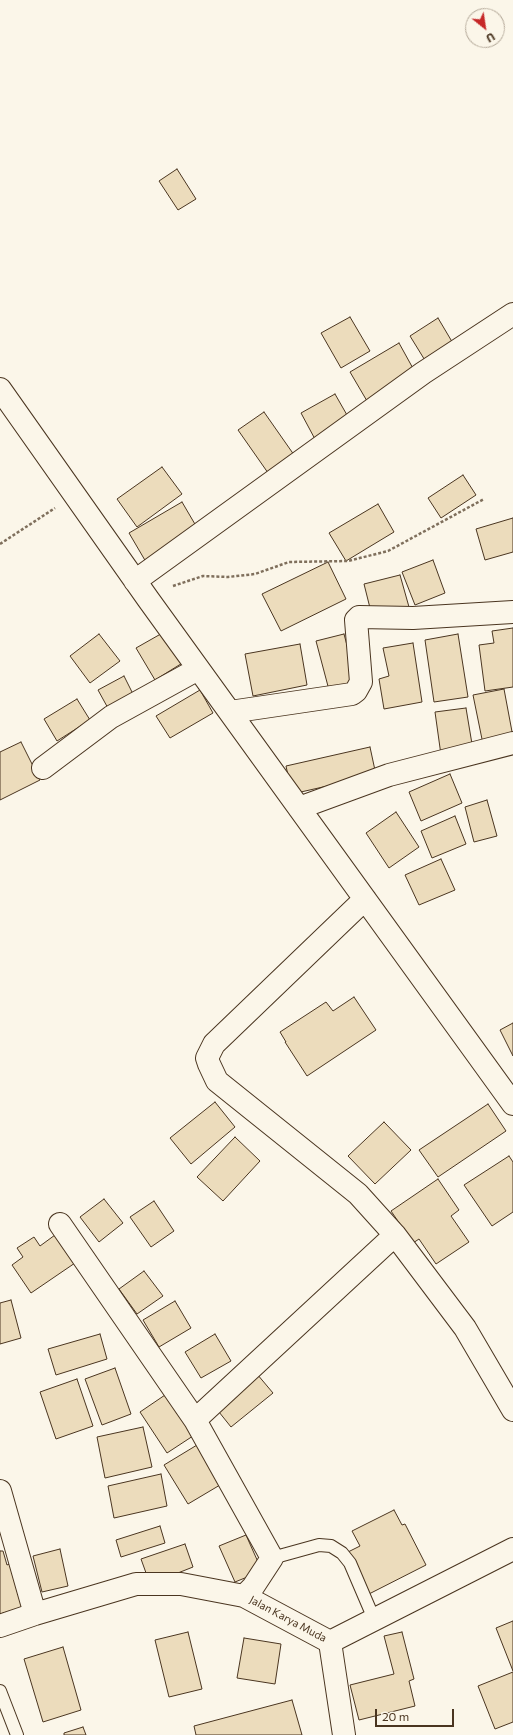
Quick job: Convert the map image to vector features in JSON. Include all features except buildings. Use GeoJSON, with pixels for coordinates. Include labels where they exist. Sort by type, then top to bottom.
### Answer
{"type":"FeatureCollection","features":[{"type":"Feature","properties":{"kind":"street"},"geometry":{"type":"LineString","coordinates":[[135,581],[423,373],[513,314]]}},
{"type":"Feature","properties":{"kind":"street"},"geometry":{"type":"LineString","coordinates":[[0,389],[74,496],[198,669],[513,1104]]}},
{"type":"Feature","properties":{"kind":"street"},"geometry":{"type":"LineString","coordinates":[[230,712],[352,694],[356,691],[361,682],[356,620],[359,617],[413,618],[513,612]]}},
{"type":"Feature","properties":{"kind":"street"},"geometry":{"type":"LineString","coordinates":[[42,768],[111,717],[198,669]]}},
{"type":"Feature","properties":{"kind":"street"},"geometry":{"type":"LineString","coordinates":[[299,808],[389,775],[513,743]]}},
{"type":"Feature","properties":{"kind":"street"},"geometry":{"type":"LineString","coordinates":[[365,900],[214,1044],[207,1058],[208,1064],[216,1081],[358,1194],[395,1235],[465,1328],[513,1410]]}},
{"type":"Feature","properties":{"kind":"street"},"geometry":{"type":"LineString","coordinates":[[60,1224],[196,1420],[272,1558],[254,1587],[244,1596]]}},
{"type":"Feature","properties":{"kind":"street"},"geometry":{"type":"LineString","coordinates":[[196,1420],[395,1235]]}},
{"type":"Feature","properties":{"kind":"street"},"geometry":{"type":"LineString","coordinates":[[0,1491],[36,1614]]}},
{"type":"Feature","properties":{"kind":"street","name":"Jalan Karya Muda"},"geometry":{"type":"LineString","coordinates":[[0,1626],[136,1584],[181,1584],[244,1596],[330,1642],[513,1549]]}},
{"type":"Feature","properties":{"kind":"street"},"geometry":{"type":"LineString","coordinates":[[330,1642],[344,1735]]}},
{"type":"Feature","properties":{"kind":"lane"},"geometry":{"type":"LineString","coordinates":[[272,1558],[319,1545],[331,1546],[342,1553],[350,1564],[374,1619]]}},
{"type":"Feature","properties":{"kind":"lane"},"geometry":{"type":"LineString","coordinates":[[0,1691],[17,1735]]}},
{"type":"Feature","properties":{"kind":"path"},"geometry":{"type":"LineString","coordinates":[[0,544],[74,496]]}},
{"type":"Feature","properties":{"kind":"path"},"geometry":{"type":"LineString","coordinates":[[148,599],[179,583],[203,576],[256,574],[289,562],[348,561],[388,551],[484,499]]}}]}
